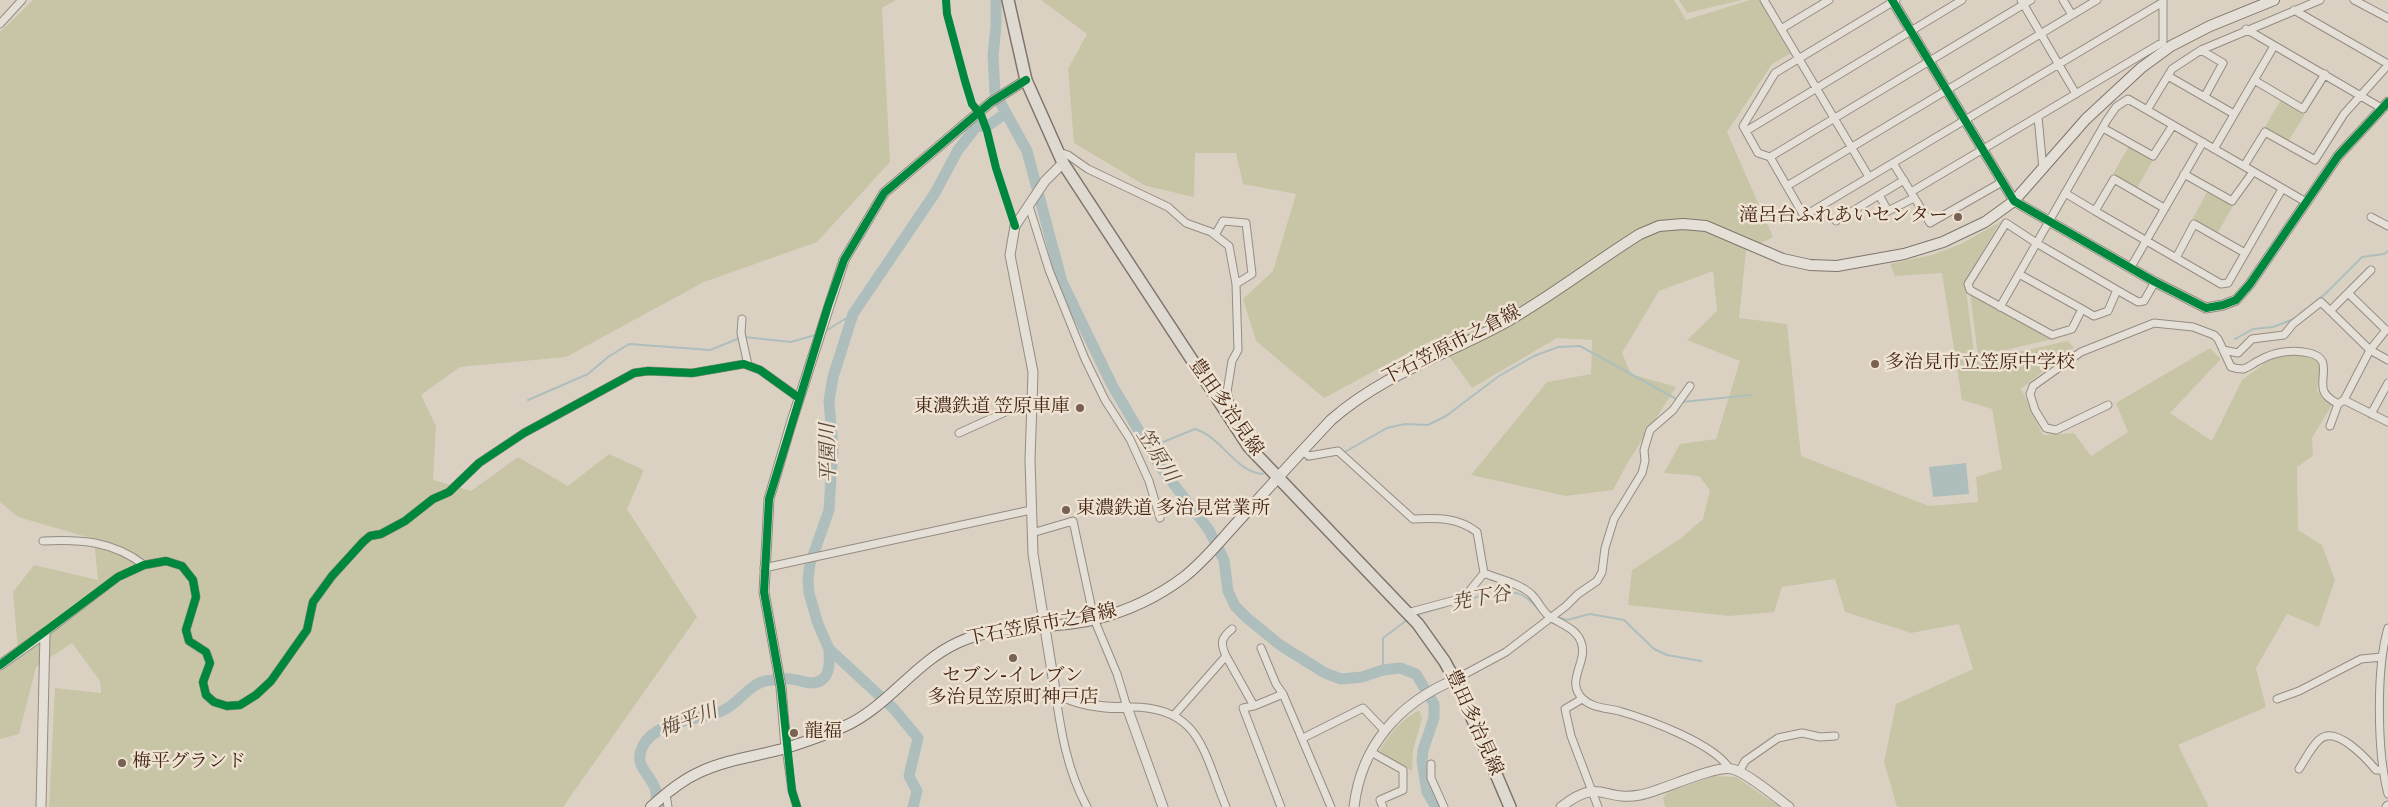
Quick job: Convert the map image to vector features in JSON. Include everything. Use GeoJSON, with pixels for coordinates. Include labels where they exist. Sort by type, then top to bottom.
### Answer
{"type":"FeatureCollection","features":[{"type":"Feature","properties":{"kind":"main road","name":"豊田多治見線"},"geometry":{"type":"LineString","coordinates":[[1008,0],[1026,80],[1063,163],[1232,423],[1249,446],[1407,613],[1440,654],[1454,680],[1510,807]]}},
{"type":"Feature","properties":{"kind":"main road","name":"下石笠原市之倉線"},"geometry":{"type":"LineString","coordinates":[[651,807],[665,794],[700,772],[744,757],[786,748],[845,727],[877,705],[930,659],[957,643],[981,634],[1094,619],[1124,610],[1162,591],[1184,576],[1208,554],[1331,420],[1353,401],[1384,381],[1506,321],[1640,234],[1659,226],[1683,224],[1706,226],[1783,259],[1810,265],[1837,266],[1904,254],[1943,242],[1985,222],[2014,201],[2113,92],[2163,47],[2274,0]]}},
{"type":"Feature","properties":{"kind":"street"},"geometry":{"type":"LineString","coordinates":[[0,24],[22,0]]}},
{"type":"Feature","properties":{"kind":"street"},"geometry":{"type":"LineString","coordinates":[[1764,0],[1869,177]]}},
{"type":"Feature","properties":{"kind":"street"},"geometry":{"type":"LineString","coordinates":[[1781,29],[1829,0]]}},
{"type":"Feature","properties":{"kind":"street"},"geometry":{"type":"LineString","coordinates":[[1746,131],[1962,0]]}},
{"type":"Feature","properties":{"kind":"street"},"geometry":{"type":"LineString","coordinates":[[1770,157],[1929,61],[2022,2],[2031,0]]}},
{"type":"Feature","properties":{"kind":"street"},"geometry":{"type":"LineString","coordinates":[[2063,0],[2072,15]]}},
{"type":"Feature","properties":{"kind":"street"},"geometry":{"type":"LineString","coordinates":[[1787,186],[2097,0]]}},
{"type":"Feature","properties":{"kind":"street"},"geometry":{"type":"LineString","coordinates":[[2147,110],[2172,69],[2201,50],[2320,0]]}},
{"type":"Feature","properties":{"kind":"street"},"geometry":{"type":"LineString","coordinates":[[2354,0],[2388,18]]}},
{"type":"Feature","properties":{"kind":"street"},"geometry":{"type":"LineString","coordinates":[[2163,1],[2059,64],[1964,120],[1804,216],[1770,157],[1758,153],[1743,126],[1775,73],[1893,1],[1910,31],[1947,90],[1964,120],[1982,150],[2014,201],[2155,282],[2206,308],[2223,305],[2236,300],[2250,284],[2338,156],[2385,105],[2361,95],[2246,30]]}},
{"type":"Feature","properties":{"kind":"street"},"geometry":{"type":"LineString","coordinates":[[1879,195],[1888,211],[1982,150],[2076,94],[2163,47],[2163,1]]}},
{"type":"Feature","properties":{"kind":"street"},"geometry":{"type":"LineString","coordinates":[[2022,2],[2076,94]]}},
{"type":"Feature","properties":{"kind":"street"},"geometry":{"type":"LineString","coordinates":[[2244,166],[2265,132],[2315,160],[2334,127],[2388,64],[2294,10]]}},
{"type":"Feature","properties":{"kind":"street"},"geometry":{"type":"LineString","coordinates":[[2214,149],[2274,46]]}},
{"type":"Feature","properties":{"kind":"street"},"geometry":{"type":"LineString","coordinates":[[2201,50],[2223,63],[2205,96]]}},
{"type":"Feature","properties":{"kind":"street"},"geometry":{"type":"LineString","coordinates":[[2254,80],[2304,109],[2325,74]]}},
{"type":"Feature","properties":{"kind":"street"},"geometry":{"type":"LineString","coordinates":[[2168,76],[2234,114]]}},
{"type":"Feature","properties":{"kind":"street"},"geometry":{"type":"LineString","coordinates":[[795,806],[786,748],[780,687],[766,612],[764,568],[769,499],[799,398],[844,260],[884,193],[991,102],[1026,80]]}},
{"type":"Feature","properties":{"kind":"street"},"geometry":{"type":"LineString","coordinates":[[2000,307],[2038,244],[2103,128],[2116,107],[2128,99],[2306,202]]}},
{"type":"Feature","properties":{"kind":"street"},"geometry":{"type":"LineString","coordinates":[[2038,117],[2043,170]]}},
{"type":"Feature","properties":{"kind":"street"},"geometry":{"type":"LineString","coordinates":[[2103,128],[2152,156],[2173,126]]}},
{"type":"Feature","properties":{"kind":"street"},"geometry":{"type":"LineString","coordinates":[[2131,267],[2202,142]]}},
{"type":"Feature","properties":{"kind":"street"},"geometry":{"type":"LineString","coordinates":[[1057,152],[1068,155],[1088,169],[1160,202],[1186,223],[1215,234],[1229,246],[1236,284],[1238,350],[1232,361],[1227,392],[1234,417],[1232,423]]}},
{"type":"Feature","properties":{"kind":"street"},"geometry":{"type":"LineString","coordinates":[[1063,163],[1045,181],[1015,226],[1010,255],[1033,372],[1031,510],[1043,626],[1067,762],[1076,786],[1087,807]]}},
{"type":"Feature","properties":{"kind":"street"},"geometry":{"type":"LineString","coordinates":[[1893,163],[1930,223],[2002,182]]}},
{"type":"Feature","properties":{"kind":"street"},"geometry":{"type":"LineString","coordinates":[[2184,174],[2232,202],[2253,172]]}},
{"type":"Feature","properties":{"kind":"street"},"geometry":{"type":"LineString","coordinates":[[2095,211],[2114,178],[2164,208]]}},
{"type":"Feature","properties":{"kind":"street"},"geometry":{"type":"LineString","coordinates":[[1836,221],[1904,180]]}},
{"type":"Feature","properties":{"kind":"street"},"geometry":{"type":"LineString","coordinates":[[2065,193],[2221,284],[2228,283],[2282,189]]}},
{"type":"Feature","properties":{"kind":"street"},"geometry":{"type":"LineString","coordinates":[[1029,206],[1049,270],[1085,359],[1105,400],[1130,439],[1149,481],[1160,518]]}},
{"type":"Feature","properties":{"kind":"street"},"geometry":{"type":"LineString","coordinates":[[2371,217],[2388,226]]}},
{"type":"Feature","properties":{"kind":"street"},"geometry":{"type":"LineString","coordinates":[[1215,234],[1223,221],[1246,223],[1252,274],[1236,284]]}},
{"type":"Feature","properties":{"kind":"street"},"geometry":{"type":"LineString","coordinates":[[2082,309],[2072,329],[2052,335],[1970,290],[1968,284],[2006,223],[2038,244],[2138,302],[2144,300],[2155,282]]}},
{"type":"Feature","properties":{"kind":"street"},"geometry":{"type":"LineString","coordinates":[[2176,258],[2194,224],[2245,254]]}},
{"type":"Feature","properties":{"kind":"street"},"geometry":{"type":"LineString","coordinates":[[2330,311],[2372,270]]}},
{"type":"Feature","properties":{"kind":"street"},"geometry":{"type":"LineString","coordinates":[[2019,274],[2094,316],[2108,311],[2117,290]]}},
{"type":"Feature","properties":{"kind":"street"},"geometry":{"type":"LineString","coordinates":[[2330,426],[2370,350],[2386,330],[2348,293]]}},
{"type":"Feature","properties":{"kind":"street"},"geometry":{"type":"LineString","coordinates":[[2223,350],[2238,353],[2252,339],[2284,335],[2293,324],[2321,302],[2370,350],[2388,360]]}},
{"type":"Feature","properties":{"kind":"street"},"geometry":{"type":"LineString","coordinates":[[742,319],[741,337],[748,365]]}},
{"type":"Feature","properties":{"kind":"street"},"geometry":{"type":"LineString","coordinates":[[2108,405],[2056,430],[2046,428],[2035,410],[2030,394],[2033,386],[2081,352],[2154,323],[2177,324],[2201,329],[2214,335],[2231,367],[2243,369],[2266,356],[2278,353],[2303,351],[2314,354],[2322,361],[2325,370],[2323,388],[2327,396],[2388,422]]}},
{"type":"Feature","properties":{"kind":"street"},"geometry":{"type":"LineString","coordinates":[[0,665],[118,577],[144,565],[166,560],[182,566],[193,580],[196,597],[186,630],[189,641],[206,652],[210,662],[203,682],[206,695],[214,702],[227,706],[240,705],[256,695],[271,681],[308,630],[313,602],[332,576],[363,542],[370,536],[381,534],[400,524],[433,499],[449,492],[479,463],[552,416],[634,373],[648,371],[692,373],[748,365],[760,370],[799,398]]}},
{"type":"Feature","properties":{"kind":"street"},"geometry":{"type":"LineString","coordinates":[[2371,414],[2388,383]]}},
{"type":"Feature","properties":{"kind":"street"},"geometry":{"type":"LineString","coordinates":[[1354,807],[1361,773],[1371,752],[1384,730],[1416,699],[1506,652],[1533,629],[1597,581],[1602,572],[1605,548],[1614,518],[1642,473],[1645,461],[1644,450],[1650,430],[1673,410],[1690,386]]}},
{"type":"Feature","properties":{"kind":"street"},"geometry":{"type":"LineString","coordinates":[[959,433],[1032,400]]}},
{"type":"Feature","properties":{"kind":"street"},"geometry":{"type":"LineString","coordinates":[[1302,451],[1308,456],[1340,454],[1412,519],[1450,519],[1465,524],[1477,532],[1484,574],[1467,594],[1459,599],[1407,613]]}},
{"type":"Feature","properties":{"kind":"street"},"geometry":{"type":"LineString","coordinates":[[764,568],[1031,510]]}},
{"type":"Feature","properties":{"kind":"street"},"geometry":{"type":"LineString","coordinates":[[1032,533],[1073,521],[1094,619],[1117,674],[1127,707],[1164,807]]}},
{"type":"Feature","properties":{"kind":"street"},"geometry":{"type":"LineString","coordinates":[[43,541],[91,541],[133,557],[144,565]]}},
{"type":"Feature","properties":{"kind":"street"},"geometry":{"type":"LineString","coordinates":[[1484,574],[1532,594],[1545,613],[1571,629],[1581,641],[1584,655],[1576,673],[1575,686],[1582,698],[1592,705],[1646,720],[1694,740],[1729,768],[1739,772],[1789,807]]}},
{"type":"Feature","properties":{"kind":"street"},"geometry":{"type":"LineString","coordinates":[[2388,628],[2382,657],[2380,746],[2388,794]]}},
{"type":"Feature","properties":{"kind":"street"},"geometry":{"type":"LineString","coordinates":[[1232,629],[1221,645],[1254,706]]}},
{"type":"Feature","properties":{"kind":"street"},"geometry":{"type":"LineString","coordinates":[[41,807],[45,633]]}},
{"type":"Feature","properties":{"kind":"street"},"geometry":{"type":"LineString","coordinates":[[1261,648],[1276,684],[1283,694],[1303,738],[1331,807]]}},
{"type":"Feature","properties":{"kind":"street"},"geometry":{"type":"LineString","coordinates":[[1175,714],[1226,656]]}},
{"type":"Feature","properties":{"kind":"street"},"geometry":{"type":"LineString","coordinates":[[2277,699],[2299,691],[2361,659],[2382,657]]}},
{"type":"Feature","properties":{"kind":"street"},"geometry":{"type":"LineString","coordinates":[[1055,690],[1069,700],[1118,708],[1151,708],[1175,714],[1189,726],[1200,743],[1226,807]]}},
{"type":"Feature","properties":{"kind":"street"},"geometry":{"type":"LineString","coordinates":[[1281,807],[1243,708],[1254,706],[1283,694]]}},
{"type":"Feature","properties":{"kind":"street"},"geometry":{"type":"LineString","coordinates":[[1582,698],[1565,709],[1571,736],[1598,807]]}},
{"type":"Feature","properties":{"kind":"street"},"geometry":{"type":"LineString","coordinates":[[1303,738],[1363,708],[1384,730]]}},
{"type":"Feature","properties":{"kind":"street"},"geometry":{"type":"LineString","coordinates":[[1739,772],[1745,761],[1778,738],[1802,733],[1820,737],[1836,736]]}},
{"type":"Feature","properties":{"kind":"street"},"geometry":{"type":"LineString","coordinates":[[2299,769],[2319,739],[2328,735],[2339,738],[2363,755],[2376,770],[2383,770]]}},
{"type":"Feature","properties":{"kind":"street"},"geometry":{"type":"LineString","coordinates":[[1371,752],[1403,770],[1403,790],[1380,800],[1383,807]]}},
{"type":"Feature","properties":{"kind":"street"},"geometry":{"type":"LineString","coordinates":[[1431,764],[1431,778],[1444,807]]}},
{"type":"Feature","properties":{"kind":"street"},"geometry":{"type":"LineString","coordinates":[[1561,807],[1580,793],[1592,790],[1638,795],[1718,769],[1729,768]]}},
{"type":"Feature","properties":{"kind":"street"},"geometry":{"type":"LineString","coordinates":[[665,794],[668,807]]}},
{"type":"Feature","properties":{"kind":"shaded area"},"geometry":{"type":"Polygon","coordinates":[[[33,0],[896,0],[882,8],[890,162],[817,242],[704,282],[566,357],[460,367],[421,395],[436,426],[433,480],[471,491],[518,457],[568,486],[609,454],[644,470],[627,509],[697,617],[563,807],[49,807],[55,688],[101,693],[100,681],[72,643],[36,667],[19,734],[0,739],[0,667],[18,650],[13,592],[34,565],[98,580],[94,539],[18,517],[0,502],[0,32],[33,0]]]}},
{"type":"Feature","properties":{"kind":"shaded area"},"geometry":{"type":"Polygon","coordinates":[[[1041,0],[1674,0],[1686,20],[1750,0],[1760,0],[1793,52],[1772,64],[1727,132],[1773,237],[1746,251],[1739,318],[1787,324],[1801,456],[1929,506],[1978,502],[1976,477],[2002,469],[1992,409],[1962,400],[1942,273],[1895,276],[1890,264],[1932,255],[1961,244],[2000,222],[1965,281],[1975,362],[2067,341],[2074,347],[2021,389],[2043,435],[2074,433],[2091,456],[2128,432],[2116,403],[2210,348],[2221,359],[2170,413],[2212,441],[2242,380],[2272,358],[2307,354],[2320,364],[2317,391],[2332,405],[2312,438],[2313,456],[2297,467],[2298,530],[2322,545],[2335,580],[2319,627],[2287,614],[2256,668],[2266,707],[2178,745],[2209,807],[1897,807],[1884,762],[1896,704],[1973,669],[1959,624],[1911,633],[1845,612],[1835,579],[1782,587],[1774,612],[1729,616],[1628,605],[1632,570],[1680,539],[1703,519],[1710,490],[1699,476],[1664,473],[1680,444],[1716,439],[1740,361],[1687,340],[1717,311],[1713,271],[1659,291],[1622,353],[1631,374],[1676,387],[1628,462],[1613,490],[1566,496],[1471,475],[1547,382],[1591,374],[1592,340],[1557,338],[1472,388],[1436,338],[1324,398],[1256,341],[1243,299],[1273,271],[1296,194],[1243,184],[1236,153],[1195,153],[1194,197],[1146,186],[1074,143],[1068,69],[1087,34],[1041,0]]]}},
{"type":"Feature","properties":{"kind":"shaded area"},"geometry":{"type":"Polygon","coordinates":[[[1679,0],[1742,0],[1687,13],[1679,0]]]}},
{"type":"Feature","properties":{"kind":"shaded area"},"geometry":{"type":"Polygon","coordinates":[[[2281,100],[2305,114],[2288,142],[2264,128],[2281,100]]]}},
{"type":"Feature","properties":{"kind":"shaded area"},"geometry":{"type":"Polygon","coordinates":[[[2129,146],[2153,160],[2137,188],[2113,174],[2129,146]]]}},
{"type":"Feature","properties":{"kind":"shaded area"},"geometry":{"type":"Polygon","coordinates":[[[2207,192],[2233,206],[2217,234],[2192,220],[2207,192]]]}},
{"type":"Feature","properties":{"kind":"shaded area"},"geometry":{"type":"Polygon","coordinates":[[[1970,292],[2053,339],[1978,356],[1970,292]]]}},
{"type":"Feature","properties":{"kind":"shaded area"},"geometry":{"type":"Polygon","coordinates":[[[1966,463],[1969,494],[1933,497],[1929,467],[1966,463]]]}},
{"type":"Feature","properties":{"kind":"shaded area"},"geometry":{"type":"Polygon","coordinates":[[[1419,710],[1422,719],[1413,750],[1412,771],[1379,752],[1396,728],[1419,710]]]}},
{"type":"Feature","properties":{"kind":"shaded area"},"geometry":{"type":"Polygon","coordinates":[[[1713,776],[1736,777],[1780,807],[1665,807],[1663,798],[1667,793],[1713,776]]]}},
{"type":"Feature","properties":{"kind":"waterway","name":"笠原川"},"geometry":{"type":"LineString","coordinates":[[996,0],[993,56],[995,93],[1027,151],[1062,282],[1112,385],[1159,465],[1209,530],[1224,560],[1228,591],[1235,606],[1247,618],[1280,645],[1325,673],[1341,679],[1362,677],[1383,670],[1400,668],[1416,674],[1434,704],[1434,718],[1423,750],[1422,761],[1427,792],[1436,807]]}},
{"type":"Feature","properties":{"kind":"waterway","name":"平園川"},"geometry":{"type":"LineString","coordinates":[[913,807],[917,791],[909,776],[918,738],[894,709],[829,649],[818,624],[809,593],[810,564],[829,510],[833,447],[829,401],[833,377],[853,314],[935,193],[958,150],[976,127],[989,125],[1006,113]]}},
{"type":"Feature","properties":{"kind":"waterway"},"geometry":{"type":"LineString","coordinates":[[2299,315],[2325,294],[2362,257],[2384,254],[2388,251]]}},
{"type":"Feature","properties":{"kind":"waterway"},"geometry":{"type":"LineString","coordinates":[[824,332],[853,314]]}},
{"type":"Feature","properties":{"kind":"waterway"},"geometry":{"type":"LineString","coordinates":[[2235,339],[2253,329],[2273,327],[2294,319]]}},
{"type":"Feature","properties":{"kind":"waterway"},"geometry":{"type":"LineString","coordinates":[[744,337],[791,342],[815,335]]}},
{"type":"Feature","properties":{"kind":"waterway"},"geometry":{"type":"LineString","coordinates":[[528,400],[588,374],[608,357],[629,344],[710,350],[740,338]]}},
{"type":"Feature","properties":{"kind":"waterway"},"geometry":{"type":"LineString","coordinates":[[1343,453],[1387,428],[1405,424],[1428,425],[1446,416],[1499,376],[1534,356],[1558,347],[1580,346],[1678,400]]}},
{"type":"Feature","properties":{"kind":"waterway"},"geometry":{"type":"LineString","coordinates":[[1682,402],[1751,395]]}},
{"type":"Feature","properties":{"kind":"waterway"},"geometry":{"type":"LineString","coordinates":[[1148,448],[1195,429],[1213,439],[1244,467],[1253,472],[1263,474]]}},
{"type":"Feature","properties":{"kind":"waterway"},"geometry":{"type":"LineString","coordinates":[[1306,460],[1339,454]]}},
{"type":"Feature","properties":{"kind":"waterway","name":"尭下谷"},"geometry":{"type":"LineString","coordinates":[[1461,602],[1480,596],[1494,599],[1514,593],[1524,596],[1539,610]]}},
{"type":"Feature","properties":{"kind":"waterway","name":"尭下谷"},"geometry":{"type":"LineString","coordinates":[[1417,615],[1447,606]]}},
{"type":"Feature","properties":{"kind":"waterway","name":"尭下谷"},"geometry":{"type":"LineString","coordinates":[[1557,617],[1567,620],[1590,614],[1624,620],[1654,649],[1667,655],[1701,661]]}},
{"type":"Feature","properties":{"kind":"waterway","name":"尭下谷"},"geometry":{"type":"LineString","coordinates":[[1383,670],[1383,638],[1407,620]]}},
{"type":"Feature","properties":{"kind":"waterway","name":"梅平川"},"geometry":{"type":"LineString","coordinates":[[658,807],[655,788],[643,769],[640,760],[642,748],[648,739],[666,727],[722,711],[751,688],[764,681],[786,679],[816,683],[824,678],[828,671],[829,649]]}},
{"type":"Feature","properties":{"kind":"cycle path"},"geometry":{"type":"LineString","coordinates":[[946,0],[947,14],[972,104],[981,115],[987,131],[996,168],[1015,226]]}},
{"type":"Feature","properties":{"kind":"cycle path"},"geometry":{"type":"LineString","coordinates":[[1892,0],[2014,201],[2155,282],[2206,308],[2236,300],[2250,284],[2338,156],[2388,102]]}},
{"type":"Feature","properties":{"kind":"cycle path"},"geometry":{"type":"LineString","coordinates":[[797,807],[792,791],[781,687],[764,592],[769,499],[828,306],[844,260],[884,193],[991,102],[1026,80]]}},
{"type":"Feature","properties":{"kind":"cycle path"},"geometry":{"type":"LineString","coordinates":[[0,665],[118,577],[144,565],[166,561],[182,566],[193,580],[196,597],[186,630],[189,641],[206,652],[210,663],[203,682],[206,695],[214,702],[227,706],[240,705],[256,695],[271,681],[307,630],[313,602],[332,576],[363,542],[370,536],[381,534],[405,521],[433,499],[449,492],[479,463],[524,433],[634,373],[648,371],[692,373],[744,364],[760,370],[799,398]]}},
{"type":"Feature","properties":{"kind":"place","name":"滝呂台ふれあいセンター"},"geometry":{"type":"Point","coordinates":[1958,217]}},
{"type":"Feature","properties":{"kind":"place","name":"多治見市立笠原中学校"},"geometry":{"type":"Point","coordinates":[1875,364]}},
{"type":"Feature","properties":{"kind":"place","name":"東濃鉄道 笠原車庫"},"geometry":{"type":"Point","coordinates":[1080,408]}},
{"type":"Feature","properties":{"kind":"place","name":"東濃鉄道 多治見営業所"},"geometry":{"type":"Point","coordinates":[1066,510]}},
{"type":"Feature","properties":{"kind":"place","name":"セブン-イレブン 多治見笠原町神戸店"},"geometry":{"type":"Point","coordinates":[1013,658]}},
{"type":"Feature","properties":{"kind":"place","name":"龍福"},"geometry":{"type":"Point","coordinates":[794,733]}},
{"type":"Feature","properties":{"kind":"place","name":"梅平グランド"},"geometry":{"type":"Point","coordinates":[122,763]}}]}
